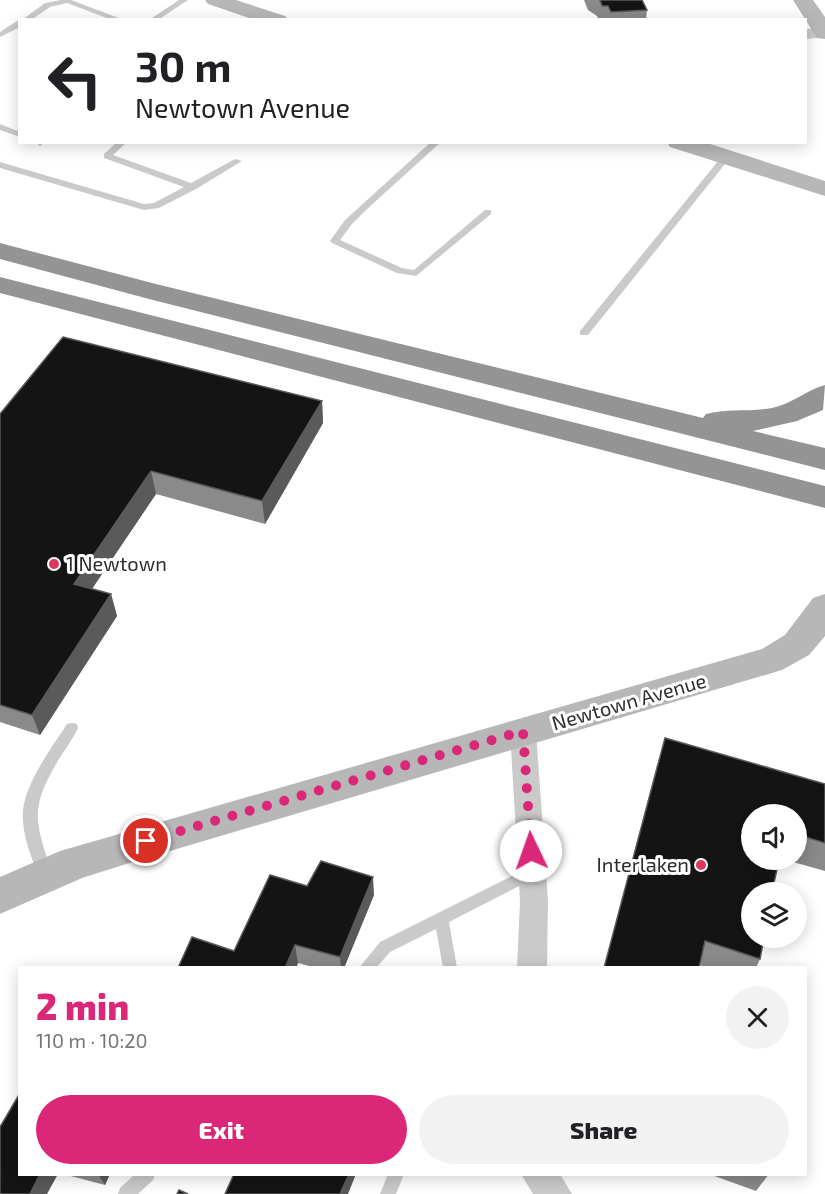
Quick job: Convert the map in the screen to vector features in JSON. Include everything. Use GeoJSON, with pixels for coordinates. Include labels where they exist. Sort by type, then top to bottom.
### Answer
{"type":"FeatureCollection","features":[{"type":"Feature","properties":{"kind":"highway"},"geometry":{"type":"LineString","coordinates":[[0,251],[149,291],[825,459]]}},
{"type":"Feature","properties":{"kind":"highway"},"geometry":{"type":"LineString","coordinates":[[0,285],[825,497]]}},
{"type":"Feature","properties":{"kind":"highway"},"geometry":{"type":"LineString","coordinates":[[652,416],[721,421],[767,418],[797,411],[825,395]]}},
{"type":"Feature","properties":{"kind":"street"},"geometry":{"type":"LineString","coordinates":[[215,0],[272,18]]}},
{"type":"Feature","properties":{"kind":"street"},"geometry":{"type":"LineString","coordinates":[[803,0],[825,32]]}},
{"type":"Feature","properties":{"kind":"street"},"geometry":{"type":"LineString","coordinates":[[807,33],[825,32]]}},
{"type":"Feature","properties":{"kind":"street"},"geometry":{"type":"LineString","coordinates":[[684,144],[825,189]]}},
{"type":"Feature","properties":{"kind":"street","name":"Newtown Avenue"},"geometry":{"type":"LineString","coordinates":[[0,896],[45,874],[126,847],[718,676],[787,653],[812,631],[825,607]]}},
{"type":"Feature","properties":{"kind":"street"},"geometry":{"type":"LineString","coordinates":[[523,731],[535,935],[532,966]]}},
{"type":"Feature","properties":{"kind":"street"},"geometry":{"type":"LineString","coordinates":[[539,1176],[555,1194]]}},
{"type":"Feature","properties":{"kind":"lane"},"geometry":{"type":"LineString","coordinates":[[155,18],[184,0]]}},
{"type":"Feature","properties":{"kind":"lane"},"geometry":{"type":"LineString","coordinates":[[28,18],[48,5],[67,1],[115,18]]}},
{"type":"Feature","properties":{"kind":"lane"},"geometry":{"type":"LineString","coordinates":[[0,35],[18,24]]}},
{"type":"Feature","properties":{"kind":"lane"},"geometry":{"type":"LineString","coordinates":[[0,127],[18,134]]}},
{"type":"Feature","properties":{"kind":"lane"},"geometry":{"type":"LineString","coordinates":[[121,144],[107,156],[193,187]]}},
{"type":"Feature","properties":{"kind":"lane"},"geometry":{"type":"LineString","coordinates":[[435,144],[352,217],[338,232],[335,242],[400,271],[416,273],[488,212]]}},
{"type":"Feature","properties":{"kind":"lane"},"geometry":{"type":"LineString","coordinates":[[584,333],[726,157]]}},
{"type":"Feature","properties":{"kind":"lane"},"geometry":{"type":"LineString","coordinates":[[0,165],[134,207],[156,206],[238,161]]}},
{"type":"Feature","properties":{"kind":"lane"},"geometry":{"type":"LineString","coordinates":[[45,874],[31,825],[30,809],[35,794],[72,728]]}},
{"type":"Feature","properties":{"kind":"lane"},"geometry":{"type":"LineString","coordinates":[[368,966],[385,947],[532,872]]}},
{"type":"Feature","properties":{"kind":"lane"},"geometry":{"type":"LineString","coordinates":[[441,919],[450,966]]}},
{"type":"Feature","properties":{"kind":"lane"},"geometry":{"type":"LineString","coordinates":[[126,1194],[145,1176]]}},
{"type":"Feature","properties":{"kind":"lane"},"geometry":{"type":"LineString","coordinates":[[388,1194],[395,1176]]}},
{"type":"Feature","properties":{"kind":"building"},"geometry":{"type":"Polygon","coordinates":[[[600,0],[642,0],[647,10],[611,12],[608,6],[602,6],[600,0]]]}},
{"type":"Feature","properties":{"kind":"building","name":"1 Newtown"},"geometry":{"type":"Polygon","coordinates":[[[63,337],[322,401],[262,501],[151,471],[74,584],[111,594],[32,715],[0,705],[0,414],[63,337]]]}},
{"type":"Feature","properties":{"kind":"building","name":"Interlaken"},"geometry":{"type":"Polygon","coordinates":[[[665,738],[825,784],[825,843],[807,837],[807,804],[741,804],[741,870],[777,870],[774,882],[741,882],[741,948],[762,948],[760,959],[705,941],[699,966],[605,966],[665,738]]]}},
{"type":"Feature","properties":{"kind":"building"},"geometry":{"type":"Polygon","coordinates":[[[321,861],[373,877],[340,957],[295,945],[286,966],[179,966],[192,937],[234,951],[270,875],[307,886],[321,861]]]}},
{"type":"Feature","properties":{"kind":"building"},"geometry":{"type":"Polygon","coordinates":[[[18,1096],[18,1176],[39,1176],[30,1194],[0,1194],[0,1127],[18,1096]]]}},
{"type":"Feature","properties":{"kind":"building"},"geometry":{"type":"Polygon","coordinates":[[[233,1176],[348,1176],[340,1194],[225,1194],[233,1176]]]}},
{"type":"Feature","properties":{"kind":"place","name":"1 Newtown"},"geometry":{"type":"Point","coordinates":[54,564]}},
{"type":"Feature","properties":{"kind":"place","name":"Interlaken"},"geometry":{"type":"Point","coordinates":[701,865]}},
{"type":"Feature","properties":{"kind":"route"},"geometry":{"type":"LineString","coordinates":[[146,841],[415,765],[523,731],[531,851]]}}]}
